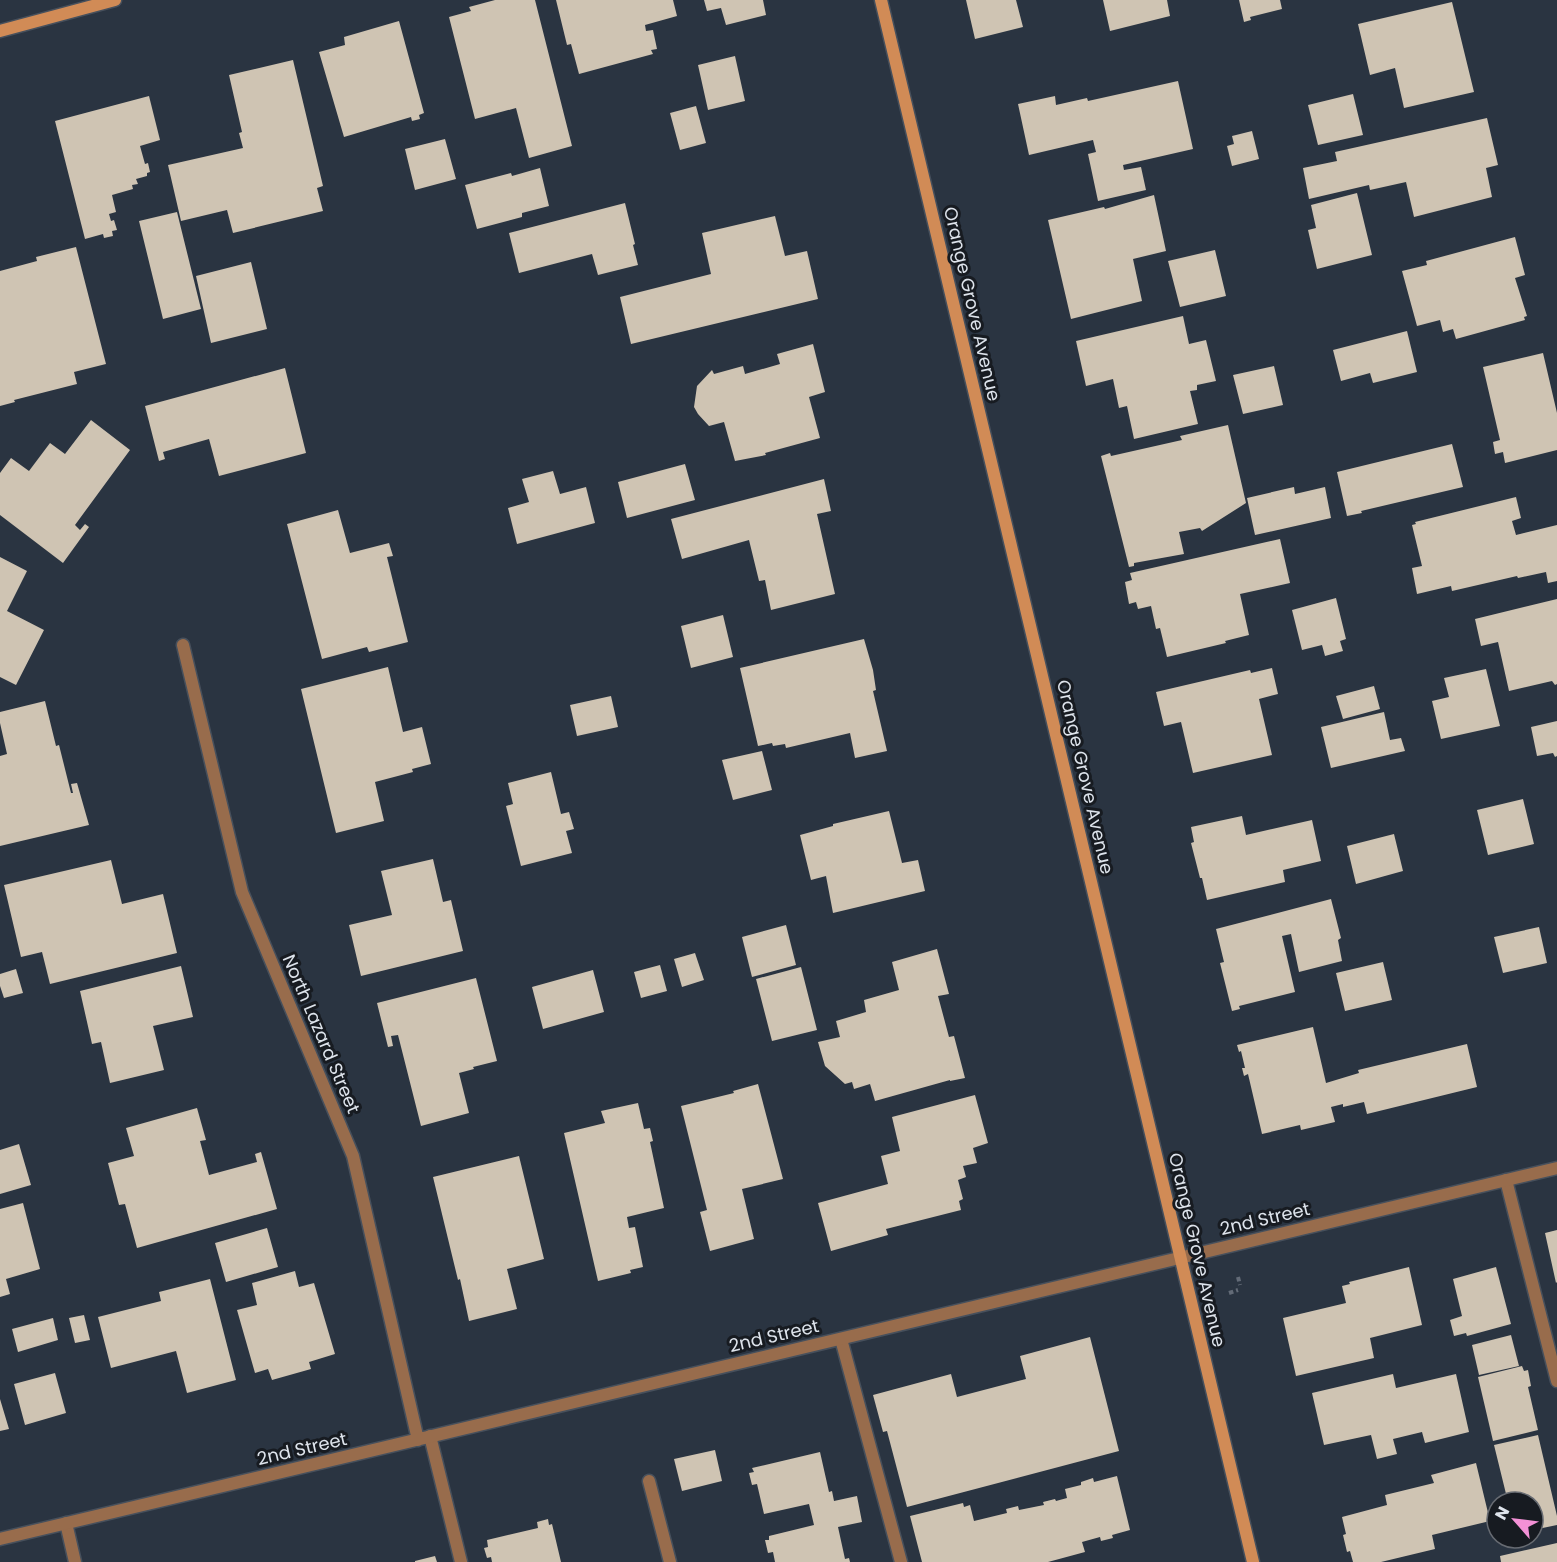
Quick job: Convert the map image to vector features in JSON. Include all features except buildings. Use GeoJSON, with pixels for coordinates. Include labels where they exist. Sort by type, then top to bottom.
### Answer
{"type":"FeatureCollection","features":[{"type":"Feature","properties":{"kind":"street"},"geometry":{"type":"LineString","coordinates":[[0,31],[114,0]]}},
{"type":"Feature","properties":{"kind":"street","name":"Orange Grove Avenue"},"geometry":{"type":"LineString","coordinates":[[881,0],[1253,1562]]}},
{"type":"Feature","properties":{"kind":"street","name":"North Lazard Street"},"geometry":{"type":"LineString","coordinates":[[183,645],[242,892],[353,1156],[424,1438],[461,1562]]}},
{"type":"Feature","properties":{"kind":"street","name":"2nd Street"},"geometry":{"type":"LineString","coordinates":[[0,1539],[1557,1168]]}},
{"type":"Feature","properties":{"kind":"street"},"geometry":{"type":"LineString","coordinates":[[1506,1180],[1557,1381]]}},
{"type":"Feature","properties":{"kind":"street"},"geometry":{"type":"LineString","coordinates":[[841,1339],[901,1562]]}},
{"type":"Feature","properties":{"kind":"street"},"geometry":{"type":"LineString","coordinates":[[649,1481],[670,1562]]}},
{"type":"Feature","properties":{"kind":"street"},"geometry":{"type":"LineString","coordinates":[[66,1523],[75,1562]]}},
{"type":"Feature","properties":{"kind":"path"},"geometry":{"type":"LineString","coordinates":[[1238,1277],[1240,1285]]}},
{"type":"Feature","properties":{"kind":"path"},"geometry":{"type":"LineString","coordinates":[[1229,1293],[1238,1290]]}}]}
